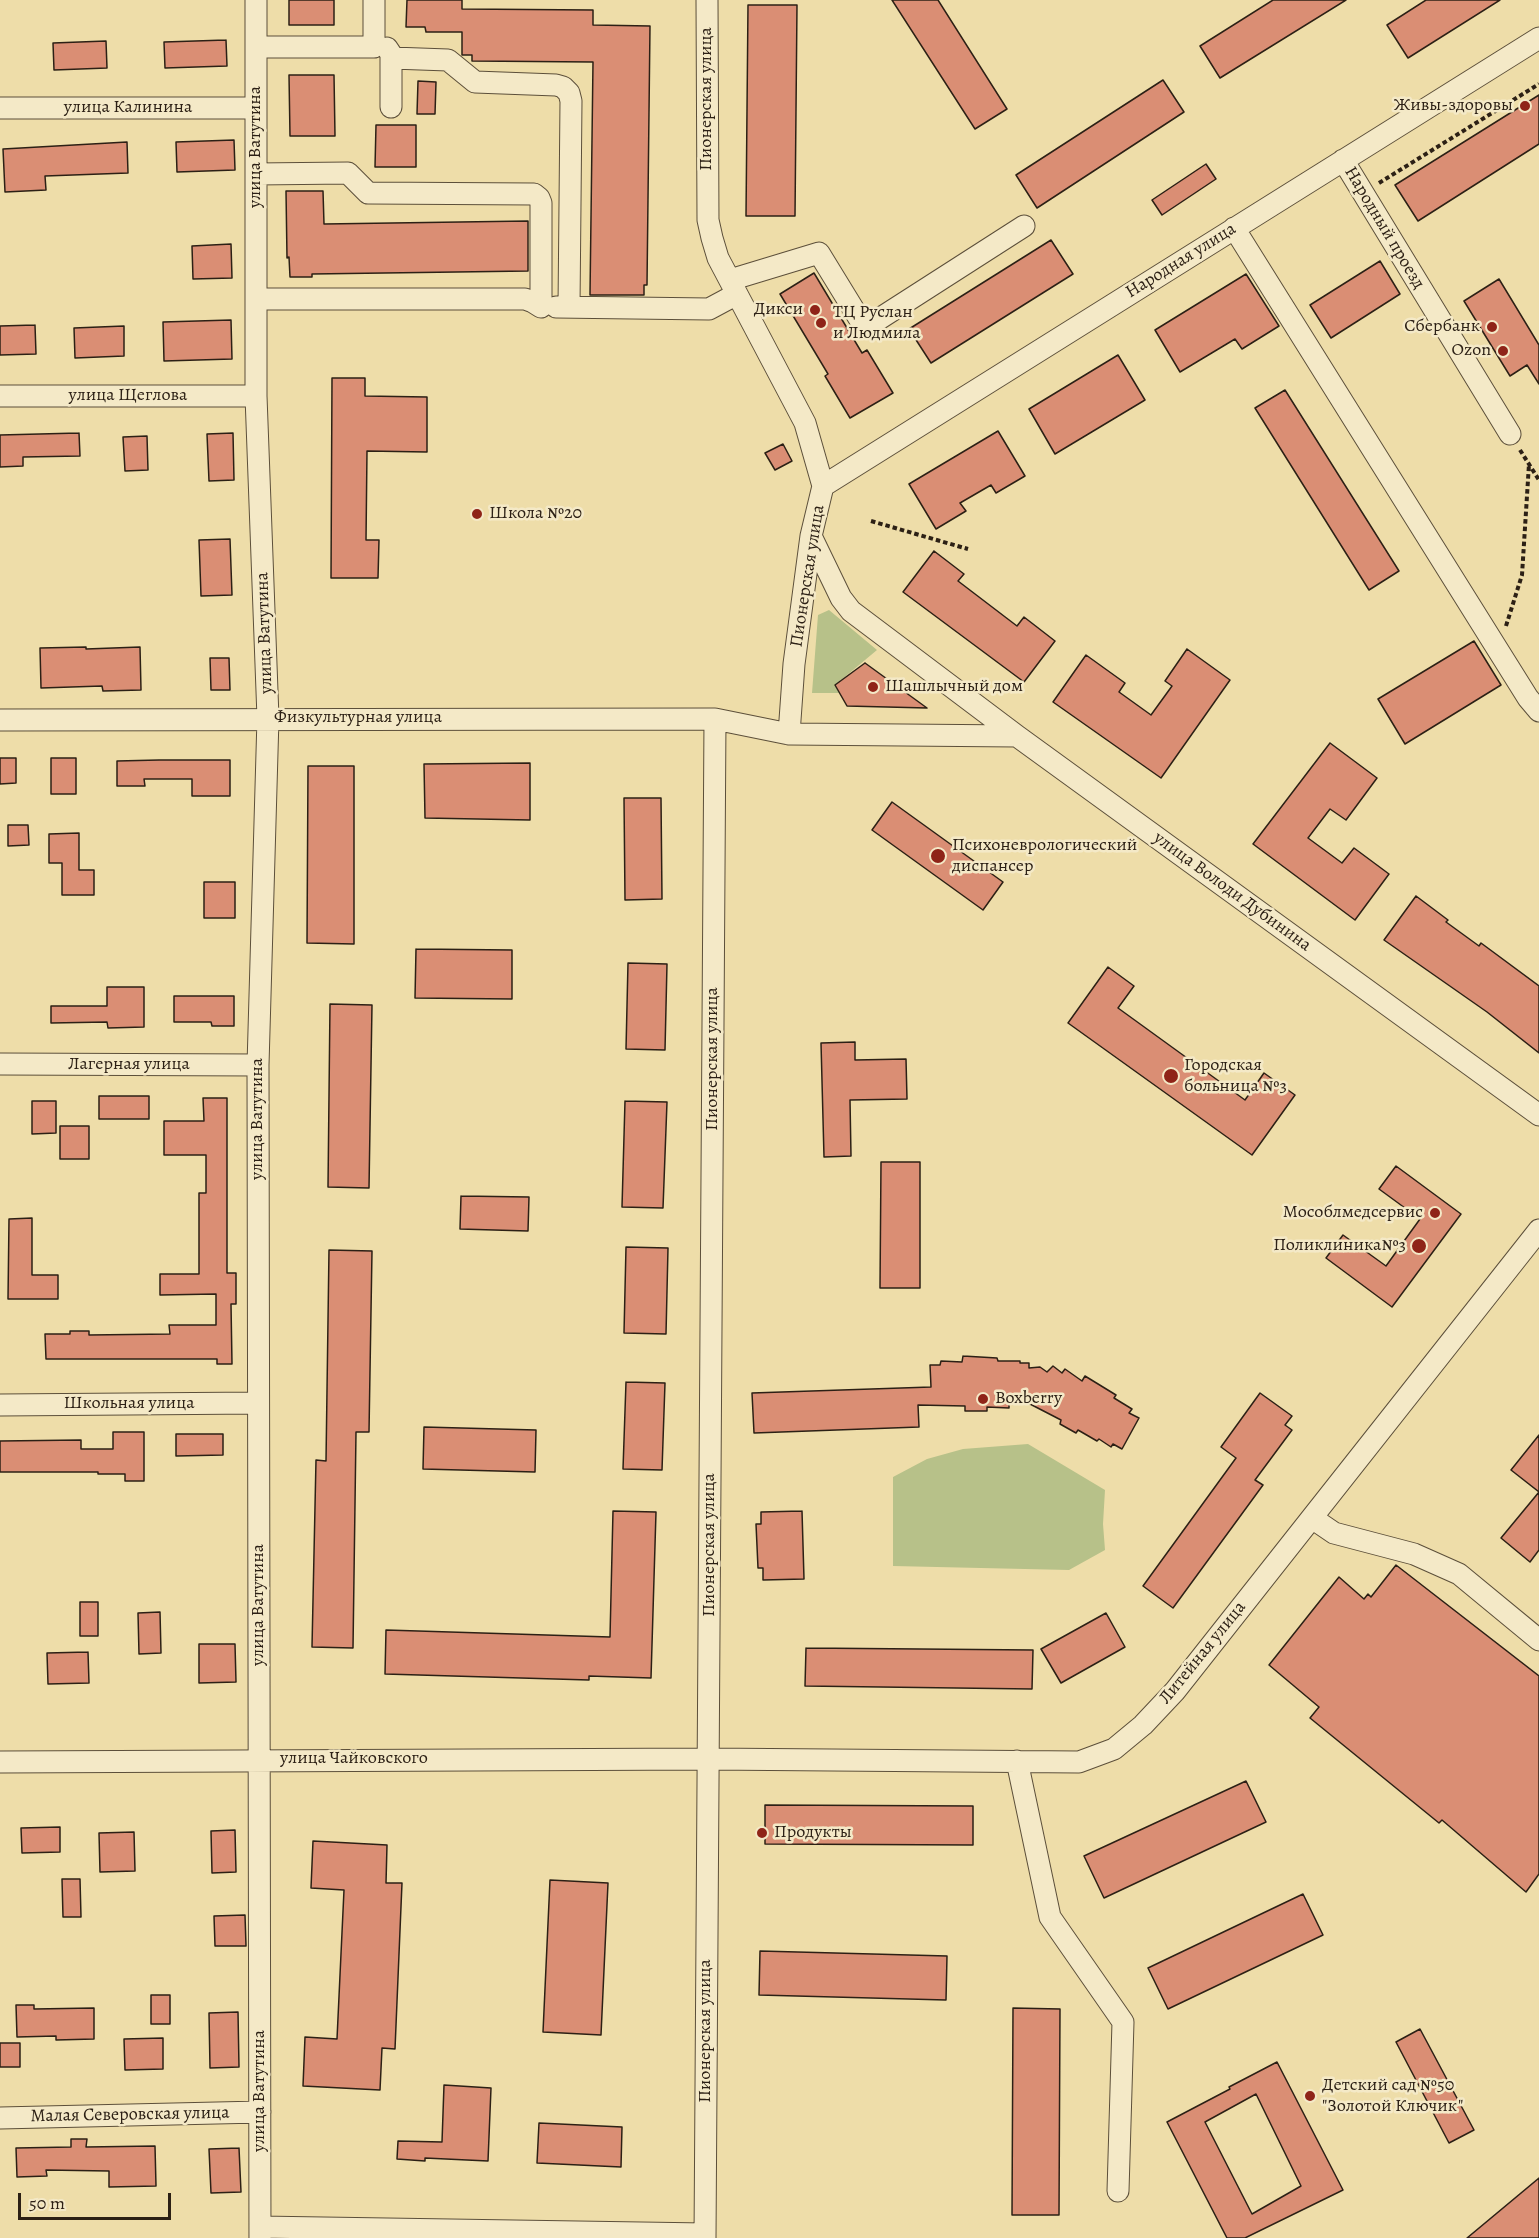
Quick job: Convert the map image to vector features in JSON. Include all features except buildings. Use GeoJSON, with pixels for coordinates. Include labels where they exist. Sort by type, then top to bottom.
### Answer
{"type":"FeatureCollection","features":[{"type":"Feature","properties":{"kind":"street","name":"улица Ватутина"},"geometry":{"type":"LineString","coordinates":[[256,0],[256,396],[268,718],[258,1065],[260,2233]]}},
{"type":"Feature","properties":{"kind":"street"},"geometry":{"type":"LineString","coordinates":[[374,0],[391,108]]}},
{"type":"Feature","properties":{"kind":"street","name":"Пионерская улица"},"geometry":{"type":"LineString","coordinates":[[706,0],[708,220],[718,258],[805,423],[823,486],[811,536],[794,664],[789,734]]}},
{"type":"Feature","properties":{"kind":"street","name":"Народная улица"},"geometry":{"type":"LineString","coordinates":[[823,486],[1539,38]]}},
{"type":"Feature","properties":{"kind":"street"},"geometry":{"type":"LineString","coordinates":[[256,47],[383,53],[448,60],[475,82],[563,87],[569,93],[570,101],[569,308]]}},
{"type":"Feature","properties":{"kind":"street","name":"улица Калинина"},"geometry":{"type":"LineString","coordinates":[[0,108],[256,108]]}},
{"type":"Feature","properties":{"kind":"street","name":"Народный проезд"},"geometry":{"type":"LineString","coordinates":[[1343,160],[1510,434]]}},
{"type":"Feature","properties":{"kind":"street"},"geometry":{"type":"LineString","coordinates":[[256,174],[348,173],[368,193],[534,194],[541,203],[541,307]]}},
{"type":"Feature","properties":{"kind":"street"},"geometry":{"type":"LineString","coordinates":[[256,299],[525,299],[541,307],[709,309],[733,287],[819,253],[865,328],[1024,226]]}},
{"type":"Feature","properties":{"kind":"street"},"geometry":{"type":"LineString","coordinates":[[1234,228],[1528,698],[1539,711]]}},
{"type":"Feature","properties":{"kind":"street","name":"улица Щеглова"},"geometry":{"type":"LineString","coordinates":[[0,396],[256,396]]}},
{"type":"Feature","properties":{"kind":"street","name":"улица Володи Дубинина"},"geometry":{"type":"LineString","coordinates":[[811,536],[841,598],[851,612],[1017,736],[1539,1115]]}},
{"type":"Feature","properties":{"kind":"street"},"geometry":{"type":"LineString","coordinates":[[715,719],[789,734],[1017,736]]}},
{"type":"Feature","properties":{"kind":"street","name":"Пионерская улица"},"geometry":{"type":"LineString","coordinates":[[705,2236],[715,719]]}},
{"type":"Feature","properties":{"kind":"street","name":"Физкультурная улица"},"geometry":{"type":"LineString","coordinates":[[0,720],[715,719]]}},
{"type":"Feature","properties":{"kind":"street","name":"Лагерная улица"},"geometry":{"type":"LineString","coordinates":[[0,1064],[258,1065]]}},
{"type":"Feature","properties":{"kind":"street","name":"Литейная улица"},"geometry":{"type":"LineString","coordinates":[[708,1759],[1079,1762],[1114,1749],[1143,1725],[1175,1691],[1539,1230]]}},
{"type":"Feature","properties":{"kind":"street","name":"Школьная улица"},"geometry":{"type":"LineString","coordinates":[[0,1405],[258,1403]]}},
{"type":"Feature","properties":{"kind":"street"},"geometry":{"type":"LineString","coordinates":[[1312,1518],[1334,1533],[1414,1554],[1459,1574],[1539,1640]]}},
{"type":"Feature","properties":{"kind":"street","name":"улица Чайковского"},"geometry":{"type":"LineString","coordinates":[[0,1762],[708,1759]]}},
{"type":"Feature","properties":{"kind":"street"},"geometry":{"type":"LineString","coordinates":[[1017,1761],[1050,1917],[1124,2022],[1118,2191]]}},
{"type":"Feature","properties":{"kind":"street","name":"Малая Северовская улица"},"geometry":{"type":"LineString","coordinates":[[0,2118],[260,2112]]}},
{"type":"Feature","properties":{"kind":"street"},"geometry":{"type":"LineString","coordinates":[[260,2233],[705,2236]]}},
{"type":"Feature","properties":{"kind":"path"},"geometry":{"type":"LineString","coordinates":[[1363,193],[1539,84]]}},
{"type":"Feature","properties":{"kind":"path"},"geometry":{"type":"LineString","coordinates":[[1510,434],[1539,480]]}},
{"type":"Feature","properties":{"kind":"path"},"geometry":{"type":"LineString","coordinates":[[1498,650],[1522,575],[1529,464]]}},
{"type":"Feature","properties":{"kind":"path"},"geometry":{"type":"LineString","coordinates":[[871,521],[968,549]]}},
{"type":"Feature","properties":{"kind":"green space"},"geometry":{"type":"Polygon","coordinates":[[[829,610],[877,650],[835,685],[839,693],[812,693],[818,615],[829,610]]]}},
{"type":"Feature","properties":{"kind":"green space"},"geometry":{"type":"Polygon","coordinates":[[[1028,1444],[1105,1490],[1103,1524],[1105,1550],[1069,1570],[893,1566],[893,1477],[927,1459],[963,1449],[1028,1444]]]}},
{"type":"Feature","properties":{"kind":"place","name":"Живы-здоровы"},"geometry":{"type":"Point","coordinates":[1525,106]}},
{"type":"Feature","properties":{"kind":"place","name":"Дикси"},"geometry":{"type":"Point","coordinates":[815,310]}},
{"type":"Feature","properties":{"kind":"place","name":"ТЦ Руслан и Людмила"},"geometry":{"type":"Point","coordinates":[821,323]}},
{"type":"Feature","properties":{"kind":"place","name":"Сбербанк"},"geometry":{"type":"Point","coordinates":[1492,327]}},
{"type":"Feature","properties":{"kind":"place","name":"Ozon"},"geometry":{"type":"Point","coordinates":[1503,351]}},
{"type":"Feature","properties":{"kind":"place","name":"Школа №20"},"geometry":{"type":"Point","coordinates":[477,514]}},
{"type":"Feature","properties":{"kind":"place","name":"Шашлычный дом"},"geometry":{"type":"Point","coordinates":[873,687]}},
{"type":"Feature","properties":{"kind":"place","name":"Психоневрологический диспансер"},"geometry":{"type":"Point","coordinates":[938,856]}},
{"type":"Feature","properties":{"kind":"place","name":"Городская больница №3"},"geometry":{"type":"Point","coordinates":[1171,1076]}},
{"type":"Feature","properties":{"kind":"place","name":"Мособлмедсервис"},"geometry":{"type":"Point","coordinates":[1435,1213]}},
{"type":"Feature","properties":{"kind":"place","name":"Поликлиника№3"},"geometry":{"type":"Point","coordinates":[1419,1246]}},
{"type":"Feature","properties":{"kind":"place","name":"Boxberry"},"geometry":{"type":"Point","coordinates":[983,1399]}},
{"type":"Feature","properties":{"kind":"place","name":"Продукты"},"geometry":{"type":"Point","coordinates":[762,1833]}},
{"type":"Feature","properties":{"kind":"place","name":"Детский сад №50 \"Золотой Ключик\""},"geometry":{"type":"Point","coordinates":[1310,2096]}}]}
